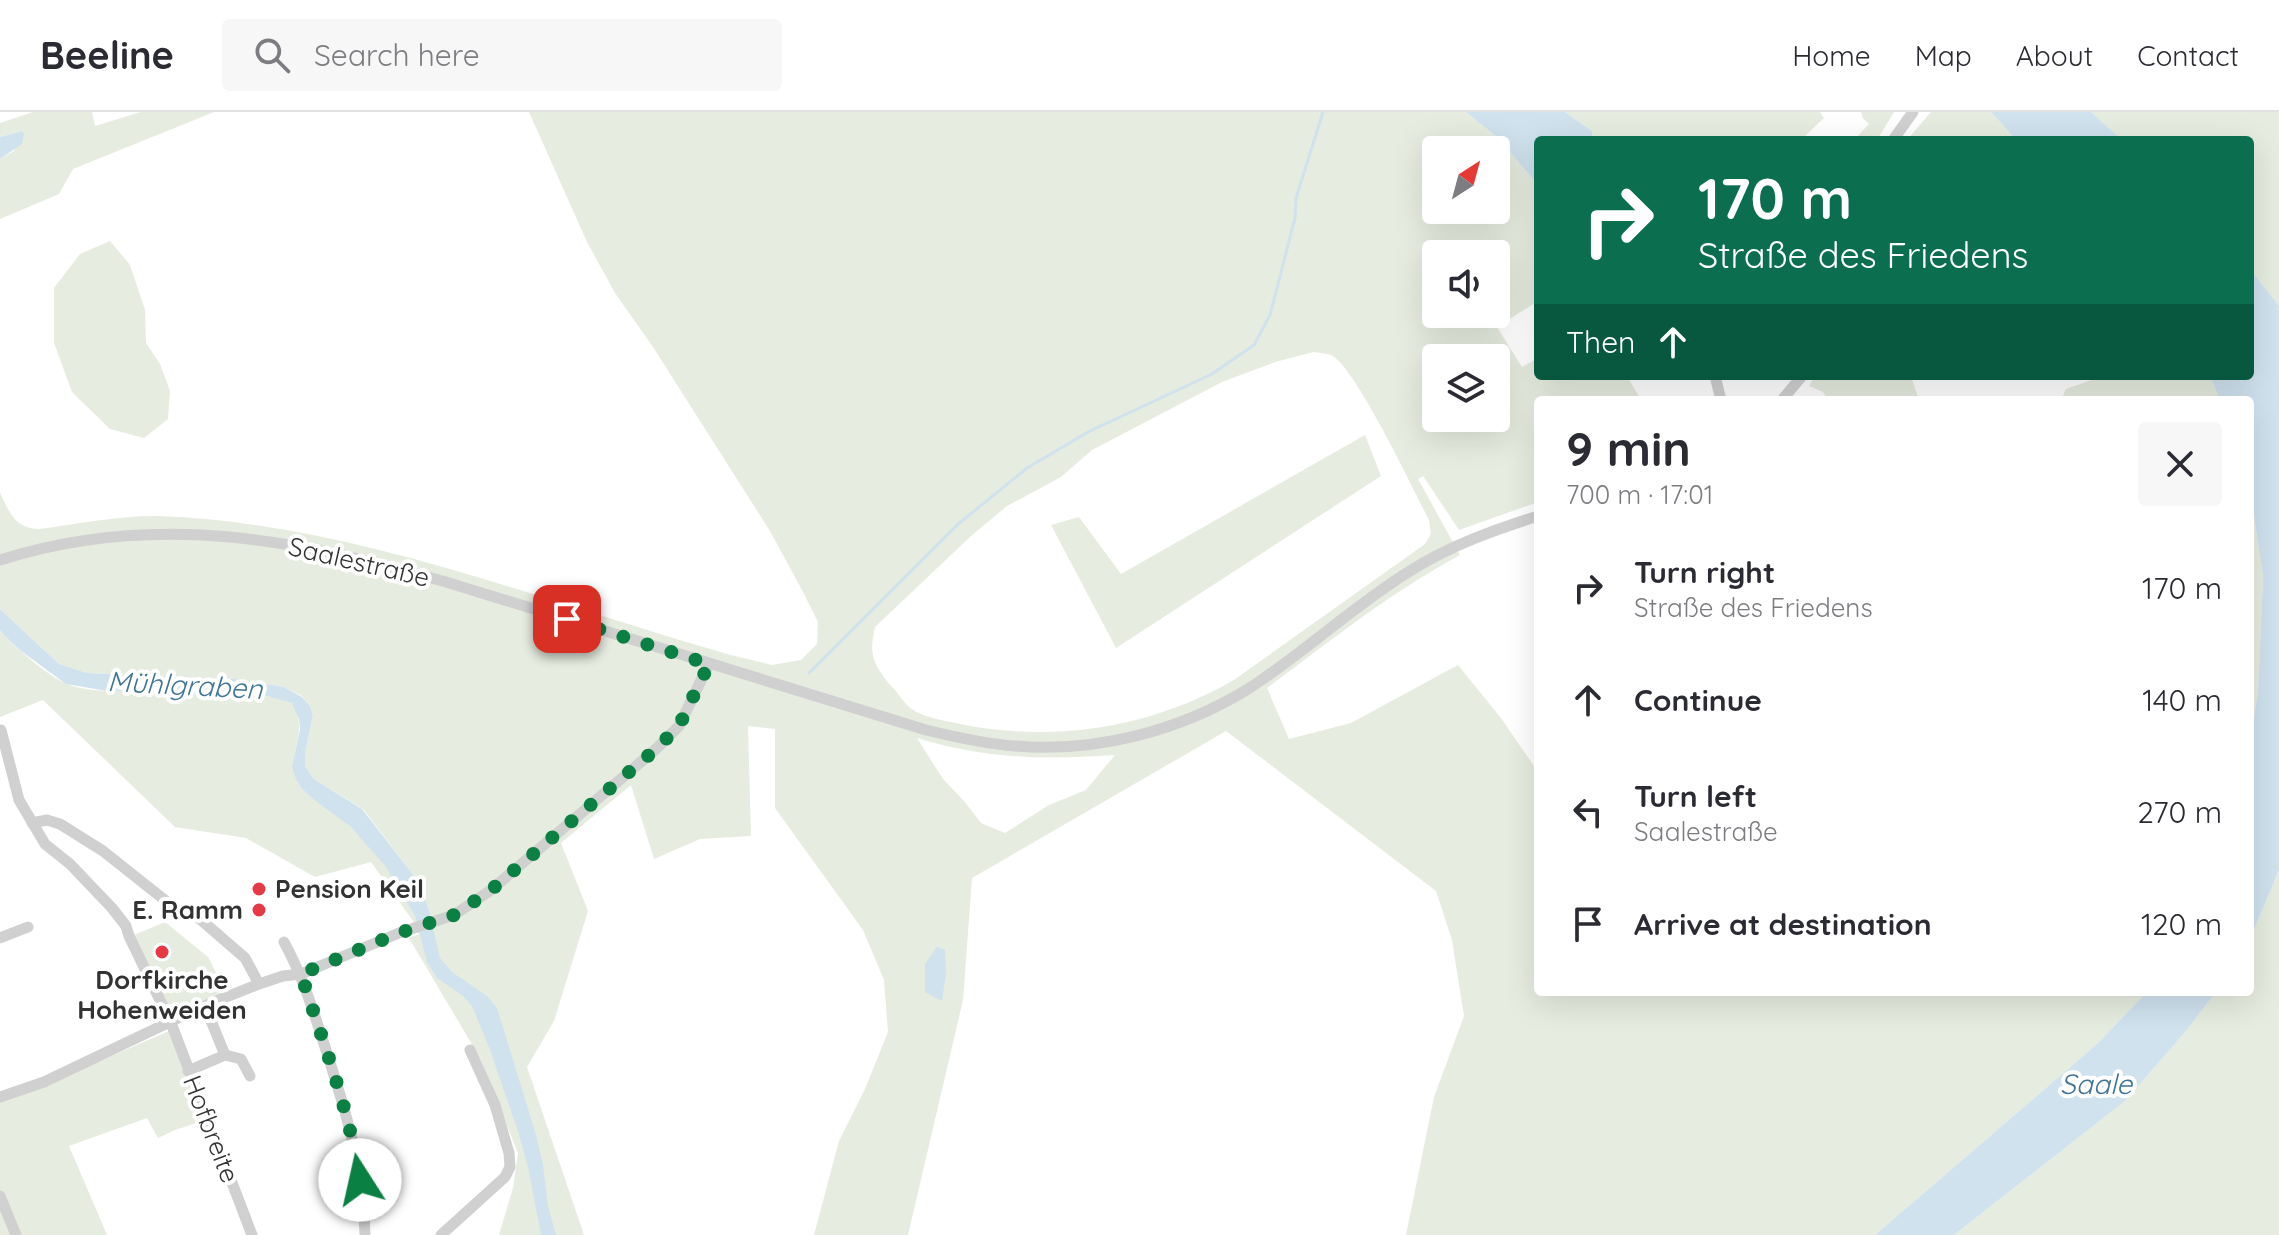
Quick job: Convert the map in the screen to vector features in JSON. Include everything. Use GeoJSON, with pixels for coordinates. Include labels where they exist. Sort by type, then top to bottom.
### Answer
{"type":"FeatureCollection","features":[{"type":"Feature","properties":{"kind":"street"},"geometry":{"type":"LineString","coordinates":[[1896,136],[1913,112]]}},
{"type":"Feature","properties":{"kind":"street"},"geometry":{"type":"LineString","coordinates":[[1785,396],[1799,380]]}},
{"type":"Feature","properties":{"kind":"street","name":"Saalestraße"},"geometry":{"type":"LineString","coordinates":[[0,560],[41,548],[116,535],[200,534],[297,546],[402,569],[926,730],[972,741],[1042,747],[1095,744],[1124,738],[1169,725],[1221,703],[1267,675],[1411,570],[1466,542],[1534,517]]}},
{"type":"Feature","properties":{"kind":"street"},"geometry":{"type":"LineString","coordinates":[[0,1097],[44,1082],[259,984],[301,974],[415,928],[439,922],[467,907],[491,890],[679,726],[709,664]]}},
{"type":"Feature","properties":{"kind":"street","name":"Hofbreite"},"geometry":{"type":"LineString","coordinates":[[1,730],[19,800],[45,844],[92,886],[126,926],[171,1023],[252,1235]]}},
{"type":"Feature","properties":{"kind":"street"},"geometry":{"type":"LineString","coordinates":[[32,823],[47,820],[60,824],[103,851],[171,905],[200,919],[245,958],[259,984]]}},
{"type":"Feature","properties":{"kind":"street"},"geometry":{"type":"LineString","coordinates":[[0,938],[28,927]]}},
{"type":"Feature","properties":{"kind":"street"},"geometry":{"type":"LineString","coordinates":[[284,942],[301,974],[345,1109],[365,1211],[365,1235]]}},
{"type":"Feature","properties":{"kind":"street"},"geometry":{"type":"LineString","coordinates":[[205,1006],[225,1055]]}},
{"type":"Feature","properties":{"kind":"street"},"geometry":{"type":"LineString","coordinates":[[441,1235],[505,1177],[510,1167],[495,1105],[470,1050]]}},
{"type":"Feature","properties":{"kind":"street"},"geometry":{"type":"LineString","coordinates":[[188,1071],[225,1055],[241,1059],[250,1076]]}},
{"type":"Feature","properties":{"kind":"street"},"geometry":{"type":"LineString","coordinates":[[0,1196],[16,1235]]}},
{"type":"Feature","properties":{"kind":"shaded area"},"geometry":{"type":"Polygon","coordinates":[[[33,112],[92,112],[95,126],[141,112],[214,112],[73,169],[59,194],[0,219],[0,159],[14,151],[21,131],[0,137],[0,123],[33,112]]]}},
{"type":"Feature","properties":{"kind":"shaded area"},"geometry":{"type":"Polygon","coordinates":[[[529,112],[1466,112],[1496,136],[1422,136],[1422,224],[1510,224],[1510,152],[1534,180],[1534,304],[1510,319],[1510,240],[1422,240],[1422,328],[1498,328],[1508,344],[1422,344],[1422,432],[1510,432],[1510,348],[1522,367],[1534,360],[1534,380],[1629,380],[1639,396],[1534,396],[1534,503],[1459,530],[1423,476],[1418,479],[1460,555],[1385,601],[1267,688],[1289,739],[1351,723],[1458,665],[1501,718],[1534,766],[1534,996],[2143,996],[2097,1044],[1875,1235],[1406,1235],[1434,1097],[1464,1016],[1452,940],[1436,891],[1226,731],[972,878],[963,1000],[908,1235],[814,1235],[839,1141],[888,1032],[884,980],[863,930],[775,808],[775,729],[748,726],[751,836],[700,839],[654,859],[631,785],[561,843],[588,911],[554,1021],[527,1067],[584,1235],[499,1235],[513,1188],[518,1153],[480,1058],[409,938],[419,934],[413,921],[371,862],[315,877],[246,838],[175,827],[43,700],[0,717],[0,630],[41,668],[75,687],[108,691],[233,691],[292,703],[299,724],[294,765],[301,788],[351,827],[371,847],[396,882],[416,919],[429,915],[419,882],[363,809],[314,779],[305,766],[313,715],[310,706],[302,696],[284,687],[235,679],[87,673],[59,664],[0,609],[0,493],[14,518],[31,528],[160,516],[231,522],[303,533],[446,568],[727,654],[772,665],[801,660],[817,644],[818,622],[770,531],[615,293],[587,242],[529,112]],[[1313,352],[1275,362],[1222,382],[1092,450],[1061,477],[1007,506],[971,536],[875,627],[872,646],[874,660],[908,706],[926,716],[960,724],[1031,732],[1101,727],[1169,710],[1234,680],[1425,544],[1431,534],[1429,520],[1369,404],[1341,364],[1331,355],[1313,352]],[[917,738],[943,779],[981,823],[1005,833],[1049,805],[1086,790],[1115,755],[1064,757],[991,754],[917,738]]]}},
{"type":"Feature","properties":{"kind":"shaded area"},"geometry":{"type":"Polygon","coordinates":[[[1565,112],[1820,112],[1824,118],[1805,136],[1593,136],[1592,131],[1565,112]]]}},
{"type":"Feature","properties":{"kind":"shaded area"},"geometry":{"type":"Polygon","coordinates":[[[1861,112],[1894,112],[1879,136],[1858,136],[1869,124],[1861,112]]]}},
{"type":"Feature","properties":{"kind":"shaded area"},"geometry":{"type":"Polygon","coordinates":[[[1931,112],[1991,112],[2012,136],[1910,136],[1931,112]]]}},
{"type":"Feature","properties":{"kind":"shaded area"},"geometry":{"type":"Polygon","coordinates":[[[2091,112],[2279,112],[2279,306],[2254,274],[2254,136],[2118,136],[2091,112]]]}},
{"type":"Feature","properties":{"kind":"shaded area"},"geometry":{"type":"Polygon","coordinates":[[[110,241],[130,265],[145,310],[146,343],[160,364],[170,391],[168,419],[144,438],[110,429],[72,392],[54,343],[54,288],[80,254],[110,241]]]}},
{"type":"Feature","properties":{"kind":"shaded area"},"geometry":{"type":"Polygon","coordinates":[[[1813,380],[1912,380],[1918,396],[1826,396],[1809,386],[1813,380]]]}},
{"type":"Feature","properties":{"kind":"shaded area"},"geometry":{"type":"Polygon","coordinates":[[[2092,380],[2212,380],[2218,396],[2063,396],[2066,389],[2092,380]]]}},
{"type":"Feature","properties":{"kind":"shaded area"},"geometry":{"type":"Polygon","coordinates":[[[1365,435],[1381,476],[1116,648],[1051,525],[1079,517],[1121,574],[1365,435]]]}},
{"type":"Feature","properties":{"kind":"shaded area"},"geometry":{"type":"Polygon","coordinates":[[[2254,516],[2263,576],[2258,693],[2254,716],[2254,516]]]}},
{"type":"Feature","properties":{"kind":"shaded area"},"geometry":{"type":"Polygon","coordinates":[[[2279,870],[2279,1235],[1954,1235],[2125,1101],[2213,996],[2254,996],[2254,929],[2279,870]]]}},
{"type":"Feature","properties":{"kind":"shaded area"},"geometry":{"type":"Polygon","coordinates":[[[165,922],[208,957],[226,992],[170,1017],[134,935],[165,922]]]}},
{"type":"Feature","properties":{"kind":"shaded area"},"geometry":{"type":"Polygon","coordinates":[[[169,1031],[202,1121],[158,1138],[147,1118],[69,1146],[107,1235],[0,1235],[0,1101],[169,1031]]]}},
{"type":"Feature","properties":{"kind":"water"},"geometry":{"type":"Polygon","coordinates":[[[1466,112],[1565,112],[1592,131],[1593,136],[1534,136],[1534,180],[1510,152],[1510,136],[1496,136],[1466,112]]]}},
{"type":"Feature","properties":{"kind":"water"},"geometry":{"type":"Polygon","coordinates":[[[1991,112],[2091,112],[2118,136],[2012,136],[1991,112]]]}},
{"type":"Feature","properties":{"kind":"water"},"geometry":{"type":"Polygon","coordinates":[[[22,131],[22,144],[0,159],[0,137],[22,131]]]}},
{"type":"Feature","properties":{"kind":"water"},"geometry":{"type":"Polygon","coordinates":[[[2254,274],[2279,306],[2279,870],[2254,929],[2254,716],[2258,693],[2263,576],[2254,516],[2254,396],[2218,396],[2212,380],[2254,380],[2254,274]]]}},
{"type":"Feature","properties":{"kind":"water","name":"Mühlgraben"},"geometry":{"type":"Polygon","coordinates":[[[0,609],[59,664],[87,673],[235,679],[284,687],[302,697],[310,706],[313,715],[305,766],[314,779],[362,809],[419,882],[440,958],[452,972],[487,996],[497,1008],[536,1135],[556,1235],[541,1235],[518,1131],[472,1006],[437,978],[427,962],[415,916],[386,867],[351,827],[317,802],[296,779],[292,767],[300,729],[292,703],[228,689],[107,691],[66,684],[5,636],[0,630],[0,609]]]}},
{"type":"Feature","properties":{"kind":"water"},"geometry":{"type":"Polygon","coordinates":[[[937,947],[945,950],[946,974],[942,1001],[925,992],[925,964],[937,947]]]}},
{"type":"Feature","properties":{"kind":"water","name":"Saale"},"geometry":{"type":"Polygon","coordinates":[[[2143,996],[2213,996],[2125,1101],[1954,1235],[1875,1235],[2097,1044],[2143,996]]]}},
{"type":"Feature","properties":{"kind":"waterway"},"geometry":{"type":"LineString","coordinates":[[809,673],[957,525],[1027,468],[1090,431],[1212,374],[1254,345],[1270,315],[1295,218],[1296,198],[1323,112]]}},
{"type":"Feature","properties":{"kind":"place","name":"Pension Keil"},"geometry":{"type":"Point","coordinates":[259,889]}},
{"type":"Feature","properties":{"kind":"place","name":"E. Ramm"},"geometry":{"type":"Point","coordinates":[259,910]}},
{"type":"Feature","properties":{"kind":"place","name":"Dorfkirche Hohenweiden"},"geometry":{"type":"Point","coordinates":[162,952]}},
{"type":"Feature","properties":{"kind":"route"},"geometry":{"type":"LineString","coordinates":[[360,1180],[345,1109],[301,974],[399,933],[439,922],[491,890],[679,726],[709,664],[567,619]]}}]}
